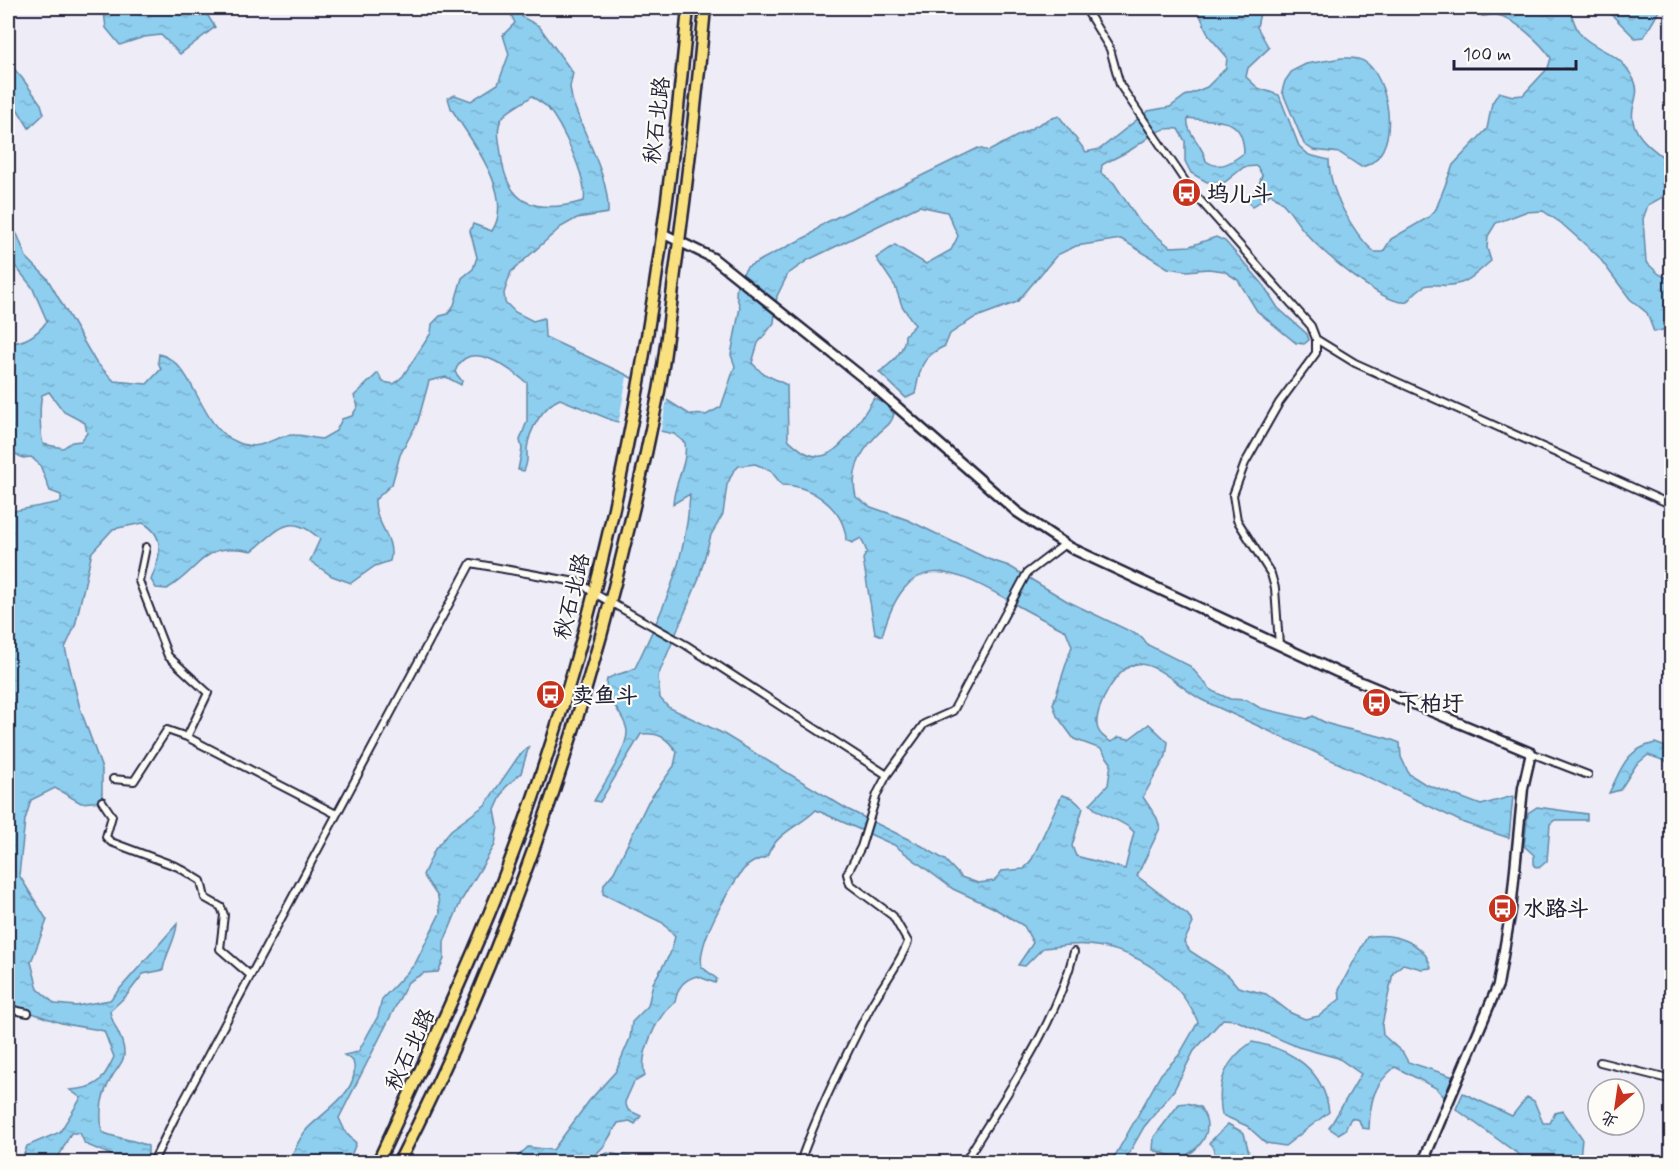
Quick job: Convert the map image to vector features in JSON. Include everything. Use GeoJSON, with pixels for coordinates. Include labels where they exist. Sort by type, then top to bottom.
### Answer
{"type":"FeatureCollection","features":[{"type":"Feature","properties":{"kind":"main road","name":"秋石北路"},"geometry":{"type":"LineString","coordinates":[[378,1162],[459,986],[526,817],[577,653],[630,437],[650,324],[688,8]]}},
{"type":"Feature","properties":{"kind":"main road","name":"秋石北路"},"geometry":{"type":"LineString","coordinates":[[399,1162],[479,986],[528,868],[586,683],[609,600],[659,389],[679,243],[705,8]]}},
{"type":"Feature","properties":{"kind":"street"},"geometry":{"type":"LineString","coordinates":[[1085,8],[1110,49],[1120,85],[1191,190],[1311,326],[1316,339],[1313,359],[1279,403],[1245,463],[1233,495],[1237,520],[1271,574],[1275,588],[1279,645]]}},
{"type":"Feature","properties":{"kind":"street"},"geometry":{"type":"LineString","coordinates":[[662,234],[713,258],[870,384],[1017,512],[1065,544],[1337,672],[1588,775]]}},
{"type":"Feature","properties":{"kind":"street"},"geometry":{"type":"LineString","coordinates":[[1316,339],[1355,363],[1671,505]]}},
{"type":"Feature","properties":{"kind":"street"},"geometry":{"type":"LineString","coordinates":[[800,1162],[809,1137],[872,1004],[901,961],[908,942],[893,916],[850,884],[847,874],[861,848],[877,794],[887,775],[924,724],[953,711],[1027,573],[1065,544]]}},
{"type":"Feature","properties":{"kind":"street"},"geometry":{"type":"LineString","coordinates":[[146,547],[139,581],[168,656],[208,693],[187,737]]}},
{"type":"Feature","properties":{"kind":"street"},"geometry":{"type":"LineString","coordinates":[[153,1162],[250,975],[471,563],[581,582],[592,592],[686,645],[887,775]]}},
{"type":"Feature","properties":{"kind":"street"},"geometry":{"type":"LineString","coordinates":[[113,779],[134,781],[167,730],[187,737],[336,814]]}},
{"type":"Feature","properties":{"kind":"street"},"geometry":{"type":"LineString","coordinates":[[1423,1162],[1498,985],[1510,910],[1523,788],[1531,753]]}},
{"type":"Feature","properties":{"kind":"street"},"geometry":{"type":"LineString","coordinates":[[102,801],[112,816],[106,837],[111,842],[178,867],[201,881],[205,898],[221,907],[224,915],[220,949],[250,975]]}},
{"type":"Feature","properties":{"kind":"street"},"geometry":{"type":"LineString","coordinates":[[965,1162],[1042,1033],[1069,973],[1074,952]]}},
{"type":"Feature","properties":{"kind":"street"},"geometry":{"type":"LineString","coordinates":[[8,1009],[28,1013]]}},
{"type":"Feature","properties":{"kind":"street"},"geometry":{"type":"LineString","coordinates":[[1600,1062],[1671,1080]]}},
{"type":"Feature","properties":{"kind":"water"},"geometry":{"type":"Polygon","coordinates":[[[100,8],[203,8],[215,27],[180,54],[161,35],[144,37],[120,45],[106,28],[104,12],[100,8]]]}},
{"type":"Feature","properties":{"kind":"water"},"geometry":{"type":"Polygon","coordinates":[[[508,8],[519,8],[522,17],[539,26],[573,73],[570,87],[572,99],[605,185],[608,213],[577,218],[561,227],[511,272],[504,293],[505,302],[515,312],[533,321],[544,318],[545,337],[627,375],[689,414],[706,415],[721,407],[735,366],[731,355],[740,307],[736,295],[737,282],[747,267],[810,235],[823,224],[978,148],[989,151],[1049,119],[1059,116],[1086,152],[1100,149],[1148,111],[1170,107],[1185,96],[1207,87],[1226,68],[1227,57],[1209,36],[1197,8],[1261,8],[1257,27],[1269,48],[1248,68],[1246,77],[1258,88],[1279,95],[1299,146],[1309,155],[1329,160],[1333,184],[1343,210],[1374,252],[1383,252],[1391,239],[1429,217],[1436,209],[1453,165],[1487,129],[1492,103],[1499,92],[1513,96],[1523,95],[1548,68],[1551,58],[1534,39],[1504,17],[1482,16],[1483,8],[1569,8],[1580,34],[1622,63],[1636,86],[1633,109],[1634,126],[1638,134],[1657,153],[1671,163],[1671,186],[1661,198],[1648,205],[1643,219],[1646,262],[1659,274],[1671,280],[1671,328],[1654,332],[1647,313],[1630,299],[1598,256],[1561,223],[1543,211],[1525,212],[1496,223],[1488,236],[1487,248],[1491,261],[1469,279],[1452,285],[1428,285],[1415,293],[1407,302],[1397,301],[1369,287],[1338,264],[1313,241],[1286,207],[1271,194],[1252,207],[1248,200],[1258,187],[1262,175],[1257,166],[1244,167],[1225,182],[1207,182],[1191,173],[1185,161],[1185,141],[1178,129],[1164,129],[1102,165],[1101,173],[1114,183],[1139,221],[1170,247],[1190,246],[1216,237],[1225,241],[1262,283],[1278,308],[1307,334],[1309,340],[1304,344],[1296,343],[1257,311],[1238,280],[1224,271],[1208,269],[1187,271],[1168,268],[1121,239],[1076,246],[1057,255],[1017,302],[974,318],[950,334],[945,346],[930,355],[922,365],[915,394],[906,398],[879,372],[896,356],[903,346],[905,335],[915,325],[902,306],[895,286],[876,258],[895,245],[926,264],[951,250],[958,236],[947,212],[919,206],[808,260],[788,274],[777,296],[774,323],[758,343],[752,363],[762,373],[787,385],[788,439],[812,455],[829,454],[844,441],[874,398],[885,404],[894,414],[889,424],[865,450],[855,471],[856,497],[871,507],[908,520],[988,559],[1009,566],[1067,601],[1142,637],[1148,645],[1190,666],[1212,691],[1230,699],[1247,700],[1260,708],[1307,719],[1313,716],[1334,726],[1400,743],[1401,757],[1409,774],[1425,784],[1481,805],[1513,796],[1509,838],[1464,823],[1204,701],[1163,673],[1145,665],[1137,664],[1122,672],[1109,689],[1097,717],[1099,731],[1111,742],[1119,737],[1129,739],[1149,724],[1168,742],[1166,756],[1143,797],[1157,818],[1160,828],[1137,876],[1188,915],[1193,923],[1184,942],[1190,951],[1229,976],[1238,987],[1266,994],[1291,1013],[1305,1019],[1319,1016],[1340,999],[1339,989],[1367,937],[1386,936],[1406,940],[1422,951],[1431,968],[1422,969],[1403,964],[1393,973],[1382,1025],[1383,1035],[1403,1053],[1408,1062],[1454,1077],[1445,1098],[1436,1088],[1395,1067],[1377,1087],[1370,1110],[1369,1129],[1362,1128],[1359,1120],[1351,1118],[1345,1130],[1338,1134],[1329,1128],[1361,1074],[1338,1058],[1298,1047],[1235,1020],[1223,1019],[1194,1051],[1174,1090],[1144,1127],[1124,1162],[1108,1162],[1116,1154],[1161,1074],[1179,1055],[1198,1022],[1180,993],[1155,969],[1124,953],[1107,948],[1077,944],[1043,948],[1025,966],[1018,965],[1033,943],[1024,926],[992,907],[953,889],[894,845],[816,810],[782,836],[767,857],[745,868],[722,903],[709,931],[701,957],[702,967],[717,979],[715,983],[697,976],[685,982],[675,1002],[656,1025],[644,1057],[645,1076],[634,1082],[625,1102],[628,1110],[641,1116],[635,1124],[630,1121],[618,1123],[604,1146],[588,1162],[512,1162],[528,1147],[553,1150],[589,1101],[616,1071],[630,1038],[632,1022],[648,1006],[653,983],[670,954],[675,937],[663,923],[603,894],[604,884],[614,872],[648,802],[674,766],[677,752],[662,737],[641,734],[600,802],[594,801],[624,747],[627,731],[608,693],[607,679],[635,668],[664,605],[684,541],[690,494],[673,504],[685,459],[685,443],[674,434],[614,421],[560,399],[548,407],[538,420],[528,442],[524,471],[518,470],[522,449],[520,440],[527,421],[527,383],[500,364],[479,356],[469,357],[461,362],[455,372],[462,381],[461,385],[446,377],[429,381],[418,421],[400,455],[392,484],[375,500],[378,516],[390,545],[390,561],[375,566],[351,583],[332,576],[310,561],[320,539],[300,526],[292,525],[278,530],[252,551],[235,549],[212,553],[167,589],[156,588],[151,580],[159,556],[159,548],[156,534],[143,523],[113,529],[92,552],[75,626],[65,648],[80,708],[102,769],[102,801],[81,803],[55,788],[31,800],[25,820],[19,875],[47,920],[31,962],[38,989],[55,1004],[76,1006],[110,1000],[177,924],[163,970],[143,974],[127,995],[110,1011],[123,1043],[124,1055],[103,1096],[102,1132],[148,1146],[148,1158],[111,1155],[85,1144],[80,1133],[71,1133],[56,1162],[21,1162],[27,1146],[60,1132],[81,1098],[70,1090],[87,1088],[98,1082],[114,1057],[104,1031],[66,1024],[8,1006],[8,512],[61,502],[61,495],[50,491],[40,465],[31,457],[23,458],[8,450],[8,343],[20,342],[30,337],[47,321],[32,287],[8,257],[8,221],[18,236],[26,257],[47,278],[95,361],[114,381],[147,384],[161,369],[158,362],[159,354],[172,360],[182,370],[213,423],[237,442],[254,446],[280,437],[295,435],[322,439],[336,431],[342,419],[352,416],[358,406],[354,396],[378,373],[383,382],[394,384],[403,376],[431,333],[432,324],[440,316],[448,314],[454,305],[462,278],[473,269],[477,257],[470,231],[473,224],[492,231],[498,216],[498,200],[494,184],[478,150],[451,108],[448,98],[455,95],[471,101],[498,84],[509,54],[503,35],[515,23],[508,8]],[[532,96],[502,118],[498,132],[504,172],[510,186],[518,196],[539,206],[552,207],[584,201],[582,180],[573,152],[553,115],[532,96]],[[1188,118],[1188,123],[1206,161],[1211,164],[1226,164],[1244,153],[1239,131],[1226,122],[1188,118]],[[49,392],[42,395],[40,420],[43,444],[63,448],[72,442],[81,441],[87,433],[85,423],[64,412],[49,392]],[[755,464],[739,466],[733,472],[727,485],[723,514],[711,535],[698,581],[658,676],[660,698],[668,707],[722,733],[847,809],[922,846],[945,860],[961,877],[978,883],[994,881],[1002,871],[1024,869],[1032,859],[1062,795],[1072,798],[1083,808],[1072,846],[1076,856],[1125,869],[1134,832],[1090,804],[1108,785],[1111,763],[1101,749],[1074,739],[1057,716],[1053,704],[1072,646],[1066,631],[969,580],[950,574],[933,573],[918,577],[904,589],[892,608],[882,636],[875,633],[863,559],[867,552],[861,538],[852,543],[846,540],[840,518],[825,501],[815,494],[793,486],[782,485],[770,470],[755,464]]]}},
{"type":"Feature","properties":{"kind":"water"},"geometry":{"type":"Polygon","coordinates":[[[1605,8],[1661,8],[1644,37],[1635,38],[1605,8]]]}},
{"type":"Feature","properties":{"kind":"water"},"geometry":{"type":"Polygon","coordinates":[[[1342,58],[1359,59],[1368,64],[1376,74],[1387,103],[1387,136],[1383,150],[1374,161],[1361,167],[1340,153],[1313,150],[1304,144],[1282,91],[1292,71],[1306,64],[1342,58]]]}},
{"type":"Feature","properties":{"kind":"water"},"geometry":{"type":"Polygon","coordinates":[[[8,62],[41,104],[44,114],[29,128],[8,94],[8,62]]]}},
{"type":"Feature","properties":{"kind":"water"},"geometry":{"type":"Polygon","coordinates":[[[1655,743],[1671,749],[1671,763],[1648,755],[1636,765],[1620,790],[1609,793],[1621,768],[1631,755],[1655,743]]]}},
{"type":"Feature","properties":{"kind":"water"},"geometry":{"type":"Polygon","coordinates":[[[529,746],[521,773],[505,788],[495,810],[498,826],[495,845],[461,901],[444,942],[444,959],[438,972],[424,973],[408,982],[339,1118],[346,1133],[356,1143],[351,1156],[344,1162],[288,1162],[307,1129],[347,1091],[354,1072],[353,1061],[344,1055],[358,1052],[378,1016],[382,999],[415,964],[440,913],[438,897],[423,875],[435,849],[451,830],[485,805],[518,757],[529,746]]]}},
{"type":"Feature","properties":{"kind":"water"},"geometry":{"type":"Polygon","coordinates":[[[1537,807],[1587,814],[1587,820],[1555,820],[1550,824],[1547,861],[1539,868],[1534,866],[1534,855],[1524,846],[1528,813],[1537,807]]]}},
{"type":"Feature","properties":{"kind":"water"},"geometry":{"type":"Polygon","coordinates":[[[1252,1042],[1280,1050],[1304,1064],[1313,1073],[1326,1097],[1329,1112],[1285,1146],[1266,1143],[1247,1126],[1222,1115],[1220,1093],[1225,1073],[1235,1056],[1252,1042]]]}},
{"type":"Feature","properties":{"kind":"water"},"geometry":{"type":"Polygon","coordinates":[[[1463,1093],[1512,1116],[1527,1097],[1534,1101],[1543,1123],[1550,1123],[1555,1113],[1563,1111],[1582,1138],[1580,1159],[1583,1162],[1529,1162],[1456,1109],[1463,1093]]]}},
{"type":"Feature","properties":{"kind":"water"},"geometry":{"type":"Polygon","coordinates":[[[1187,1103],[1200,1107],[1206,1118],[1207,1131],[1202,1142],[1188,1154],[1177,1157],[1153,1150],[1154,1137],[1179,1104],[1187,1103]]]}},
{"type":"Feature","properties":{"kind":"water"},"geometry":{"type":"Polygon","coordinates":[[[1228,1124],[1244,1133],[1250,1157],[1246,1162],[1215,1161],[1214,1148],[1209,1143],[1228,1124]]]}},
{"type":"Feature","properties":{"kind":"water"},"geometry":{"type":"Polygon","coordinates":[[[607,1153],[631,1157],[639,1162],[591,1162],[607,1153]]]}},
{"type":"Feature","properties":{"kind":"pier"},"geometry":{"type":"Polygon","coordinates":[[[627,377],[668,395],[660,434],[618,425],[627,377]]]}},
{"type":"Feature","properties":{"kind":"place","name":"坞儿斗"},"geometry":{"type":"Point","coordinates":[1186,193]}},
{"type":"Feature","properties":{"kind":"place","name":"卖鱼斗"},"geometry":{"type":"Point","coordinates":[551,695]}},
{"type":"Feature","properties":{"kind":"place","name":"下柏圩"},"geometry":{"type":"Point","coordinates":[1377,703]}},
{"type":"Feature","properties":{"kind":"place","name":"水路斗"},"geometry":{"type":"Point","coordinates":[1502,908]}}]}
